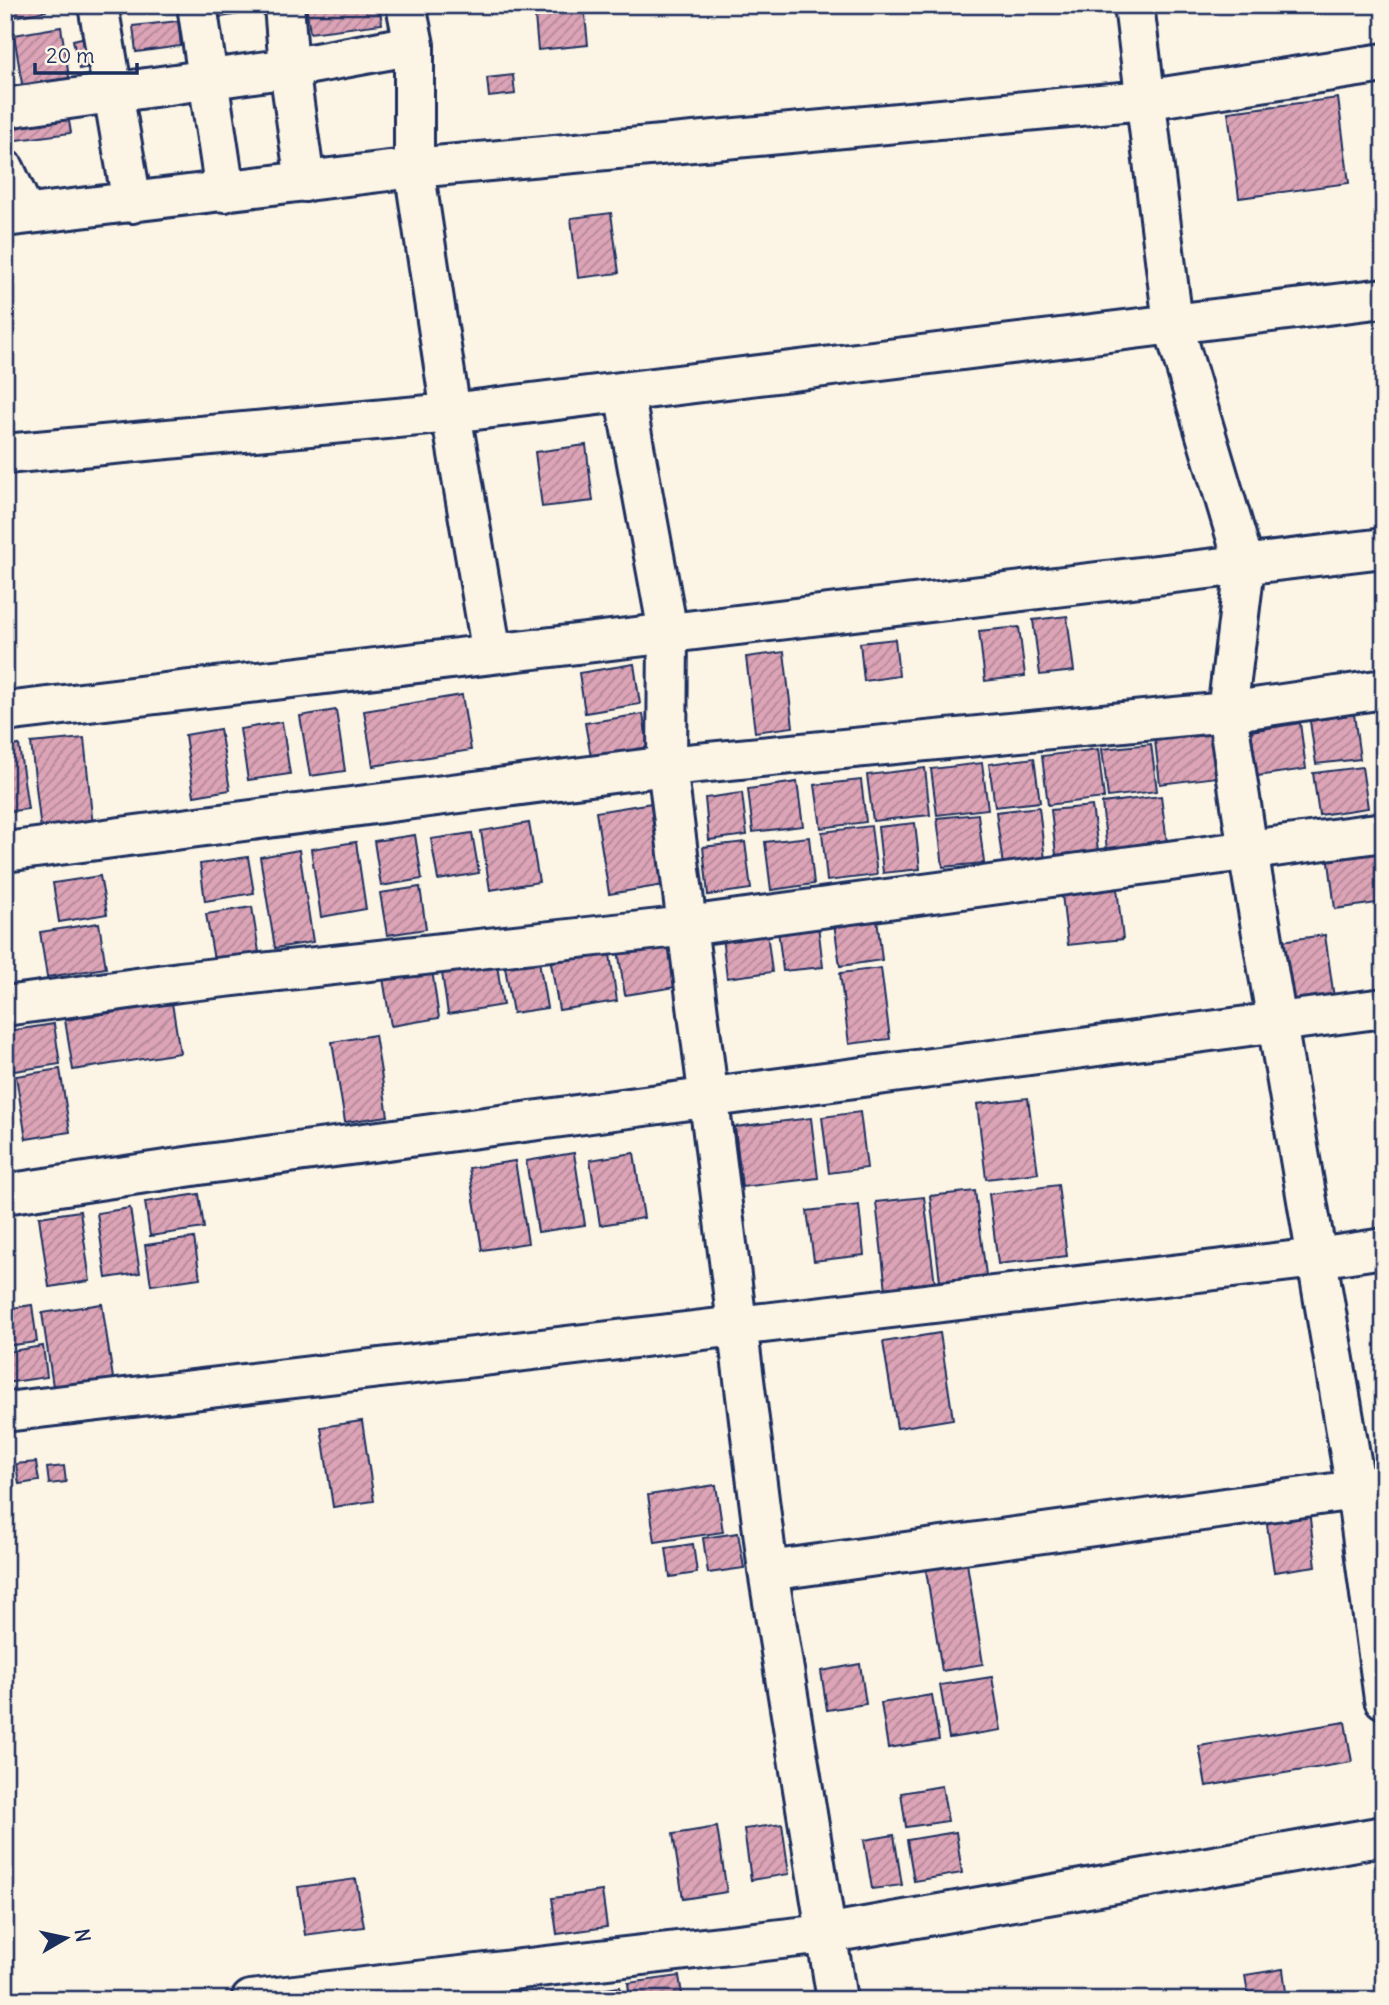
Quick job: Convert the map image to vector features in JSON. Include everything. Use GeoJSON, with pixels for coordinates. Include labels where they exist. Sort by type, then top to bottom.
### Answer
{"type":"FeatureCollection","features":[{"type":"Feature","properties":{"kind":"street"},"geometry":{"type":"LineString","coordinates":[[97,5],[132,203]]}},
{"type":"Feature","properties":{"kind":"street"},"geometry":{"type":"LineString","coordinates":[[197,5],[225,192]]}},
{"type":"Feature","properties":{"kind":"street"},"geometry":{"type":"LineString","coordinates":[[284,5],[289,68],[305,182]]}},
{"type":"Feature","properties":{"kind":"street"},"geometry":{"type":"LineString","coordinates":[[406,5],[414,46],[414,168],[451,413],[492,654]]}},
{"type":"Feature","properties":{"kind":"street"},"geometry":{"type":"LineString","coordinates":[[1134,5],[1173,324],[1245,566],[1227,712],[1317,1258],[1370,1488],[1384,1699]]}},
{"type":"Feature","properties":{"kind":"street"},"geometry":{"type":"LineString","coordinates":[[5,108],[289,68],[414,46]]}},
{"type":"Feature","properties":{"kind":"street"},"geometry":{"type":"LineString","coordinates":[[5,170],[15,216],[414,168],[1144,100],[1384,63]]}},
{"type":"Feature","properties":{"kind":"street"},"geometry":{"type":"LineString","coordinates":[[5,454],[451,413],[1384,298]]}},
{"type":"Feature","properties":{"kind":"street"},"geometry":{"type":"LineString","coordinates":[[624,392],[667,632],[667,765],[768,1571],[837,2000]]}},
{"type":"Feature","properties":{"kind":"street"},"geometry":{"type":"LineString","coordinates":[[5,712],[1384,548]]}},
{"type":"Feature","properties":{"kind":"street"},"geometry":{"type":"LineString","coordinates":[[5,852],[667,765],[1227,712],[1384,689]]}},
{"type":"Feature","properties":{"kind":"street"},"geometry":{"type":"LineString","coordinates":[[5,1006],[180,982],[687,926],[1384,832]]}},
{"type":"Feature","properties":{"kind":"street"},"geometry":{"type":"LineString","coordinates":[[5,1194],[206,1164],[1384,1008]]}},
{"type":"Feature","properties":{"kind":"street"},"geometry":{"type":"LineString","coordinates":[[5,1412],[1384,1248]]}},
{"type":"Feature","properties":{"kind":"street"},"geometry":{"type":"LineString","coordinates":[[768,1571],[1370,1488]]}},
{"type":"Feature","properties":{"kind":"street"},"geometry":{"type":"LineString","coordinates":[[251,2000],[825,1934],[1384,1836]]}},
{"type":"Feature","properties":{"kind":"building"},"geometry":{"type":"Polygon","coordinates":[[[6,5],[45,5],[46,11],[8,18],[6,5]]]}},
{"type":"Feature","properties":{"kind":"building"},"geometry":{"type":"Polygon","coordinates":[[[213,5],[250,5],[251,12],[215,18],[213,5]]]}},
{"type":"Feature","properties":{"kind":"building"},"geometry":{"type":"Polygon","coordinates":[[[306,5],[379,5],[382,24],[310,33],[306,5]]]}},
{"type":"Feature","properties":{"kind":"building"},"geometry":{"type":"Polygon","coordinates":[[[534,5],[584,5],[588,45],[538,50],[534,5]]]}},
{"type":"Feature","properties":{"kind":"building"},"geometry":{"type":"Polygon","coordinates":[[[178,21],[181,46],[136,52],[133,26],[178,21]]]}},
{"type":"Feature","properties":{"kind":"building"},"geometry":{"type":"Polygon","coordinates":[[[61,27],[70,83],[23,90],[14,35],[61,27]]]}},
{"type":"Feature","properties":{"kind":"building"},"geometry":{"type":"Polygon","coordinates":[[[94,35],[100,65],[79,69],[73,40],[94,35]]]}},
{"type":"Feature","properties":{"kind":"building"},"geometry":{"type":"Polygon","coordinates":[[[513,75],[515,94],[489,97],[487,78],[513,75]]]}},
{"type":"Feature","properties":{"kind":"building"},"geometry":{"type":"Polygon","coordinates":[[[1338,98],[1349,183],[1239,198],[1228,112],[1338,98]]]}},
{"type":"Feature","properties":{"kind":"building"},"geometry":{"type":"Polygon","coordinates":[[[68,115],[71,133],[10,141],[7,122],[68,115]]]}},
{"type":"Feature","properties":{"kind":"building"},"geometry":{"type":"Polygon","coordinates":[[[611,213],[619,273],[578,278],[571,218],[611,213]]]}},
{"type":"Feature","properties":{"kind":"building"},"geometry":{"type":"Polygon","coordinates":[[[586,445],[593,501],[542,507],[535,452],[586,445]]]}},
{"type":"Feature","properties":{"kind":"building"},"geometry":{"type":"Polygon","coordinates":[[[1067,616],[1074,671],[1040,675],[1033,620],[1067,616]]]}},
{"type":"Feature","properties":{"kind":"building"},"geometry":{"type":"Polygon","coordinates":[[[1019,627],[1025,676],[985,681],[979,631],[1019,627]]]}},
{"type":"Feature","properties":{"kind":"building"},"geometry":{"type":"Polygon","coordinates":[[[895,639],[899,676],[864,681],[860,643],[895,639]]]}},
{"type":"Feature","properties":{"kind":"building"},"geometry":{"type":"Polygon","coordinates":[[[784,652],[793,727],[755,732],[746,657],[784,652]]]}},
{"type":"Feature","properties":{"kind":"building"},"geometry":{"type":"Polygon","coordinates":[[[634,664],[640,704],[585,713],[579,673],[634,664]]]}},
{"type":"Feature","properties":{"kind":"building"},"geometry":{"type":"Polygon","coordinates":[[[462,695],[471,750],[373,766],[364,711],[462,695]]]}},
{"type":"Feature","properties":{"kind":"building"},"geometry":{"type":"Polygon","coordinates":[[[336,710],[345,771],[310,776],[300,716],[336,710]]]}},
{"type":"Feature","properties":{"kind":"building"},"geometry":{"type":"Polygon","coordinates":[[[643,714],[649,754],[592,763],[585,723],[643,714]]]}},
{"type":"Feature","properties":{"kind":"building"},"geometry":{"type":"Polygon","coordinates":[[[1354,714],[1360,759],[1316,764],[1310,721],[1354,714]]]}},
{"type":"Feature","properties":{"kind":"building"},"geometry":{"type":"Polygon","coordinates":[[[282,722],[290,774],[248,780],[240,729],[282,722]]]}},
{"type":"Feature","properties":{"kind":"building"},"geometry":{"type":"Polygon","coordinates":[[[1300,723],[1306,769],[1257,776],[1251,731],[1300,723]]]}},
{"type":"Feature","properties":{"kind":"building"},"geometry":{"type":"Polygon","coordinates":[[[220,729],[230,790],[194,796],[185,735],[220,729]]]}},
{"type":"Feature","properties":{"kind":"building"},"geometry":{"type":"Polygon","coordinates":[[[1213,734],[1218,777],[1160,784],[1155,741],[1213,734]]]}},
{"type":"Feature","properties":{"kind":"building"},"geometry":{"type":"Polygon","coordinates":[[[84,738],[93,826],[41,831],[31,743],[84,738]]]}},
{"type":"Feature","properties":{"kind":"building"},"geometry":{"type":"Polygon","coordinates":[[[1151,744],[1157,791],[1108,797],[1102,749],[1151,744]]]}},
{"type":"Feature","properties":{"kind":"building"},"geometry":{"type":"Polygon","coordinates":[[[19,745],[28,809],[5,812],[5,747],[19,745]]]}},
{"type":"Feature","properties":{"kind":"building"},"geometry":{"type":"Polygon","coordinates":[[[1098,749],[1104,798],[1048,805],[1042,756],[1098,749]]]}},
{"type":"Feature","properties":{"kind":"building"},"geometry":{"type":"Polygon","coordinates":[[[1034,758],[1040,802],[995,807],[989,764],[1034,758]]]}},
{"type":"Feature","properties":{"kind":"building"},"geometry":{"type":"Polygon","coordinates":[[[982,763],[988,809],[937,815],[931,769],[982,763]]]}},
{"type":"Feature","properties":{"kind":"building"},"geometry":{"type":"Polygon","coordinates":[[[1384,764],[1384,810],[1378,765],[1384,764]]]}},
{"type":"Feature","properties":{"kind":"building"},"geometry":{"type":"Polygon","coordinates":[[[1362,767],[1368,808],[1319,815],[1313,773],[1362,767]]]}},
{"type":"Feature","properties":{"kind":"building"},"geometry":{"type":"Polygon","coordinates":[[[925,768],[930,815],[873,821],[867,775],[925,768]]]}},
{"type":"Feature","properties":{"kind":"building"},"geometry":{"type":"Polygon","coordinates":[[[861,780],[866,822],[821,828],[815,785],[861,780]]]}},
{"type":"Feature","properties":{"kind":"building"},"geometry":{"type":"Polygon","coordinates":[[[797,782],[803,826],[753,832],[748,789],[797,782]]]}},
{"type":"Feature","properties":{"kind":"building"},"geometry":{"type":"Polygon","coordinates":[[[742,793],[747,835],[709,840],[705,798],[742,793]]]}},
{"type":"Feature","properties":{"kind":"building"},"geometry":{"type":"Polygon","coordinates":[[[1161,796],[1167,843],[1107,851],[1102,803],[1161,796]]]}},
{"type":"Feature","properties":{"kind":"building"},"geometry":{"type":"Polygon","coordinates":[[[652,803],[664,885],[609,894],[596,812],[652,803]]]}},
{"type":"Feature","properties":{"kind":"building"},"geometry":{"type":"Polygon","coordinates":[[[1092,806],[1098,850],[1056,855],[1051,810],[1092,806]]]}},
{"type":"Feature","properties":{"kind":"building"},"geometry":{"type":"Polygon","coordinates":[[[1039,807],[1045,860],[1003,866],[996,812],[1039,807]]]}},
{"type":"Feature","properties":{"kind":"building"},"geometry":{"type":"Polygon","coordinates":[[[978,814],[984,863],[943,867],[937,818],[978,814]]]}},
{"type":"Feature","properties":{"kind":"building"},"geometry":{"type":"Polygon","coordinates":[[[529,823],[539,882],[490,890],[481,831],[529,823]]]}},
{"type":"Feature","properties":{"kind":"building"},"geometry":{"type":"Polygon","coordinates":[[[915,823],[920,869],[883,873],[878,827],[915,823]]]}},
{"type":"Feature","properties":{"kind":"building"},"geometry":{"type":"Polygon","coordinates":[[[871,826],[877,875],[827,881],[822,832],[871,826]]]}},
{"type":"Feature","properties":{"kind":"building"},"geometry":{"type":"Polygon","coordinates":[[[472,833],[479,873],[438,880],[431,839],[472,833]]]}},
{"type":"Feature","properties":{"kind":"building"},"geometry":{"type":"Polygon","coordinates":[[[415,835],[422,879],[381,886],[374,841],[415,835]]]}},
{"type":"Feature","properties":{"kind":"building"},"geometry":{"type":"Polygon","coordinates":[[[809,837],[814,884],[771,890],[765,842],[809,837]]]}},
{"type":"Feature","properties":{"kind":"building"},"geometry":{"type":"Polygon","coordinates":[[[356,842],[366,909],[321,917],[311,849],[356,842]]]}},
{"type":"Feature","properties":{"kind":"building"},"geometry":{"type":"Polygon","coordinates":[[[745,842],[751,889],[708,895],[703,847],[745,842]]]}},
{"type":"Feature","properties":{"kind":"building"},"geometry":{"type":"Polygon","coordinates":[[[299,850],[313,942],[275,948],[260,857],[299,850]]]}},
{"type":"Feature","properties":{"kind":"building"},"geometry":{"type":"Polygon","coordinates":[[[1384,851],[1384,902],[1335,909],[1328,854],[1384,851]]]}},
{"type":"Feature","properties":{"kind":"building"},"geometry":{"type":"Polygon","coordinates":[[[248,857],[254,893],[205,901],[200,864],[248,857]]]}},
{"type":"Feature","properties":{"kind":"building"},"geometry":{"type":"Polygon","coordinates":[[[100,876],[107,914],[59,922],[53,883],[100,876]]]}},
{"type":"Feature","properties":{"kind":"building"},"geometry":{"type":"Polygon","coordinates":[[[420,887],[426,929],[387,935],[380,893],[420,887]]]}},
{"type":"Feature","properties":{"kind":"building"},"geometry":{"type":"Polygon","coordinates":[[[1117,888],[1123,939],[1068,945],[1062,895],[1117,888]]]}},
{"type":"Feature","properties":{"kind":"building"},"geometry":{"type":"Polygon","coordinates":[[[252,907],[259,952],[214,960],[206,914],[252,907]]]}},
{"type":"Feature","properties":{"kind":"building"},"geometry":{"type":"Polygon","coordinates":[[[877,918],[882,960],[840,966],[834,923],[877,918]]]}},
{"type":"Feature","properties":{"kind":"building"},"geometry":{"type":"Polygon","coordinates":[[[99,923],[106,968],[47,977],[40,932],[99,923]]]}},
{"type":"Feature","properties":{"kind":"building"},"geometry":{"type":"Polygon","coordinates":[[[818,925],[823,967],[783,971],[778,930],[818,925]]]}},
{"type":"Feature","properties":{"kind":"building"},"geometry":{"type":"Polygon","coordinates":[[[767,932],[772,972],[727,978],[722,937],[767,932]]]}},
{"type":"Feature","properties":{"kind":"building"},"geometry":{"type":"Polygon","coordinates":[[[1325,935],[1334,998],[1290,1005],[1281,941],[1325,935]]]}},
{"type":"Feature","properties":{"kind":"building"},"geometry":{"type":"Polygon","coordinates":[[[674,941],[682,986],[625,995],[618,950],[674,941]]]}},
{"type":"Feature","properties":{"kind":"building"},"geometry":{"type":"Polygon","coordinates":[[[609,948],[617,1001],[559,1010],[550,957],[609,948]]]}},
{"type":"Feature","properties":{"kind":"building"},"geometry":{"type":"Polygon","coordinates":[[[539,961],[547,1008],[513,1013],[505,967],[539,961]]]}},
{"type":"Feature","properties":{"kind":"building"},"geometry":{"type":"Polygon","coordinates":[[[497,965],[503,1005],[448,1014],[442,973],[497,965]]]}},
{"type":"Feature","properties":{"kind":"building"},"geometry":{"type":"Polygon","coordinates":[[[881,968],[890,1039],[849,1044],[840,973],[881,968]]]}},
{"type":"Feature","properties":{"kind":"building"},"geometry":{"type":"Polygon","coordinates":[[[432,970],[439,1018],[391,1026],[383,978],[432,970]]]}},
{"type":"Feature","properties":{"kind":"building"},"geometry":{"type":"Polygon","coordinates":[[[172,1003],[180,1053],[73,1070],[65,1020],[172,1003]]]}},
{"type":"Feature","properties":{"kind":"building"},"geometry":{"type":"Polygon","coordinates":[[[54,1024],[60,1064],[14,1071],[8,1031],[54,1024]]]}},
{"type":"Feature","properties":{"kind":"building"},"geometry":{"type":"Polygon","coordinates":[[[375,1035],[388,1116],[345,1122],[332,1042],[375,1035]]]}},
{"type":"Feature","properties":{"kind":"building"},"geometry":{"type":"Polygon","coordinates":[[[60,1069],[70,1132],[26,1139],[16,1076],[60,1069]]]}},
{"type":"Feature","properties":{"kind":"building"},"geometry":{"type":"Polygon","coordinates":[[[1028,1098],[1038,1173],[986,1179],[977,1104],[1028,1098]]]}},
{"type":"Feature","properties":{"kind":"building"},"geometry":{"type":"Polygon","coordinates":[[[860,1112],[867,1168],[829,1173],[822,1117],[860,1112]]]}},
{"type":"Feature","properties":{"kind":"building"},"geometry":{"type":"Polygon","coordinates":[[[811,1118],[818,1178],[742,1187],[735,1127],[811,1118]]]}},
{"type":"Feature","properties":{"kind":"building"},"geometry":{"type":"Polygon","coordinates":[[[574,1153],[585,1225],[538,1232],[526,1161],[574,1153]]]}},
{"type":"Feature","properties":{"kind":"building"},"geometry":{"type":"Polygon","coordinates":[[[634,1153],[644,1218],[600,1225],[590,1160],[634,1153]]]}},
{"type":"Feature","properties":{"kind":"building"},"geometry":{"type":"Polygon","coordinates":[[[515,1161],[528,1243],[482,1250],[469,1168],[515,1161]]]}},
{"type":"Feature","properties":{"kind":"building"},"geometry":{"type":"Polygon","coordinates":[[[1058,1185],[1067,1256],[998,1264],[989,1194],[1058,1185]]]}},
{"type":"Feature","properties":{"kind":"building"},"geometry":{"type":"Polygon","coordinates":[[[975,1191],[986,1275],[940,1281],[930,1196],[975,1191]]]}},
{"type":"Feature","properties":{"kind":"building"},"geometry":{"type":"Polygon","coordinates":[[[199,1194],[204,1228],[150,1236],[145,1202],[199,1194]]]}},
{"type":"Feature","properties":{"kind":"building"},"geometry":{"type":"Polygon","coordinates":[[[924,1197],[935,1284],[886,1290],[876,1202],[924,1197]]]}},
{"type":"Feature","properties":{"kind":"building"},"geometry":{"type":"Polygon","coordinates":[[[859,1205],[864,1255],[814,1261],[807,1211],[859,1205]]]}},
{"type":"Feature","properties":{"kind":"building"},"geometry":{"type":"Polygon","coordinates":[[[130,1208],[140,1273],[106,1278],[97,1213],[130,1208]]]}},
{"type":"Feature","properties":{"kind":"building"},"geometry":{"type":"Polygon","coordinates":[[[80,1211],[90,1281],[49,1287],[39,1217],[80,1211]]]}},
{"type":"Feature","properties":{"kind":"building"},"geometry":{"type":"Polygon","coordinates":[[[194,1238],[200,1278],[151,1285],[145,1245],[194,1238]]]}},
{"type":"Feature","properties":{"kind":"building"},"geometry":{"type":"Polygon","coordinates":[[[102,1304],[114,1385],[54,1393],[42,1313],[102,1304]]]}},
{"type":"Feature","properties":{"kind":"building"},"geometry":{"type":"Polygon","coordinates":[[[32,1305],[37,1342],[5,1346],[5,1309],[32,1305]]]}},
{"type":"Feature","properties":{"kind":"building"},"geometry":{"type":"Polygon","coordinates":[[[940,1333],[953,1419],[897,1428],[883,1342],[940,1333]]]}},
{"type":"Feature","properties":{"kind":"building"},"geometry":{"type":"Polygon","coordinates":[[[43,1346],[47,1377],[5,1383],[5,1352],[43,1346]]]}},
{"type":"Feature","properties":{"kind":"building"},"geometry":{"type":"Polygon","coordinates":[[[362,1421],[374,1501],[333,1507],[321,1427],[362,1421]]]}},
{"type":"Feature","properties":{"kind":"building"},"geometry":{"type":"Polygon","coordinates":[[[36,1462],[39,1481],[19,1484],[16,1464],[36,1462]]]}},
{"type":"Feature","properties":{"kind":"building"},"geometry":{"type":"Polygon","coordinates":[[[64,1466],[66,1482],[49,1484],[47,1468],[64,1466]]]}},
{"type":"Feature","properties":{"kind":"building"},"geometry":{"type":"Polygon","coordinates":[[[716,1485],[723,1532],[655,1542],[648,1495],[716,1485]]]}},
{"type":"Feature","properties":{"kind":"building"},"geometry":{"type":"Polygon","coordinates":[[[1309,1511],[1316,1566],[1274,1572],[1266,1518],[1309,1511]]]}},
{"type":"Feature","properties":{"kind":"building"},"geometry":{"type":"Polygon","coordinates":[[[738,1533],[744,1568],[708,1573],[703,1538],[738,1533]]]}},
{"type":"Feature","properties":{"kind":"building"},"geometry":{"type":"Polygon","coordinates":[[[693,1544],[697,1573],[670,1577],[666,1548],[693,1544]]]}},
{"type":"Feature","properties":{"kind":"building"},"geometry":{"type":"Polygon","coordinates":[[[966,1557],[983,1664],[942,1671],[925,1564],[966,1557]]]}},
{"type":"Feature","properties":{"kind":"building"},"geometry":{"type":"Polygon","coordinates":[[[860,1664],[866,1704],[827,1710],[821,1671],[860,1664]]]}},
{"type":"Feature","properties":{"kind":"building"},"geometry":{"type":"Polygon","coordinates":[[[992,1677],[1001,1730],[949,1738],[940,1685],[992,1677]]]}},
{"type":"Feature","properties":{"kind":"building"},"geometry":{"type":"Polygon","coordinates":[[[932,1695],[939,1740],[888,1748],[881,1703],[932,1695]]]}},
{"type":"Feature","properties":{"kind":"building"},"geometry":{"type":"Polygon","coordinates":[[[1345,1722],[1352,1762],[1206,1786],[1199,1746],[1345,1722]]]}},
{"type":"Feature","properties":{"kind":"building"},"geometry":{"type":"Polygon","coordinates":[[[942,1786],[948,1821],[906,1827],[901,1793],[942,1786]]]}},
{"type":"Feature","properties":{"kind":"building"},"geometry":{"type":"Polygon","coordinates":[[[782,1824],[789,1874],[751,1880],[744,1829],[782,1824]]]}},
{"type":"Feature","properties":{"kind":"building"},"geometry":{"type":"Polygon","coordinates":[[[717,1827],[727,1892],[683,1899],[673,1834],[717,1827]]]}},
{"type":"Feature","properties":{"kind":"building"},"geometry":{"type":"Polygon","coordinates":[[[956,1832],[962,1873],[914,1881],[907,1840],[956,1832]]]}},
{"type":"Feature","properties":{"kind":"building"},"geometry":{"type":"Polygon","coordinates":[[[894,1835],[902,1885],[872,1889],[864,1840],[894,1835]]]}},
{"type":"Feature","properties":{"kind":"building"},"geometry":{"type":"Polygon","coordinates":[[[356,1879],[364,1927],[305,1935],[298,1887],[356,1879]]]}},
{"type":"Feature","properties":{"kind":"building"},"geometry":{"type":"Polygon","coordinates":[[[602,1891],[607,1927],[557,1934],[552,1898],[602,1891]]]}},
{"type":"Feature","properties":{"kind":"building"},"geometry":{"type":"Polygon","coordinates":[[[1283,1969],[1287,2000],[1249,2000],[1245,1975],[1283,1969]]]}},
{"type":"Feature","properties":{"kind":"building"},"geometry":{"type":"Polygon","coordinates":[[[679,1976],[683,2000],[630,2000],[628,1983],[679,1976]]]}},
{"type":"Feature","properties":{"kind":"building"},"geometry":{"type":"Polygon","coordinates":[[[620,1987],[622,2000],[574,2000],[573,1994],[620,1987]]]}}]}
